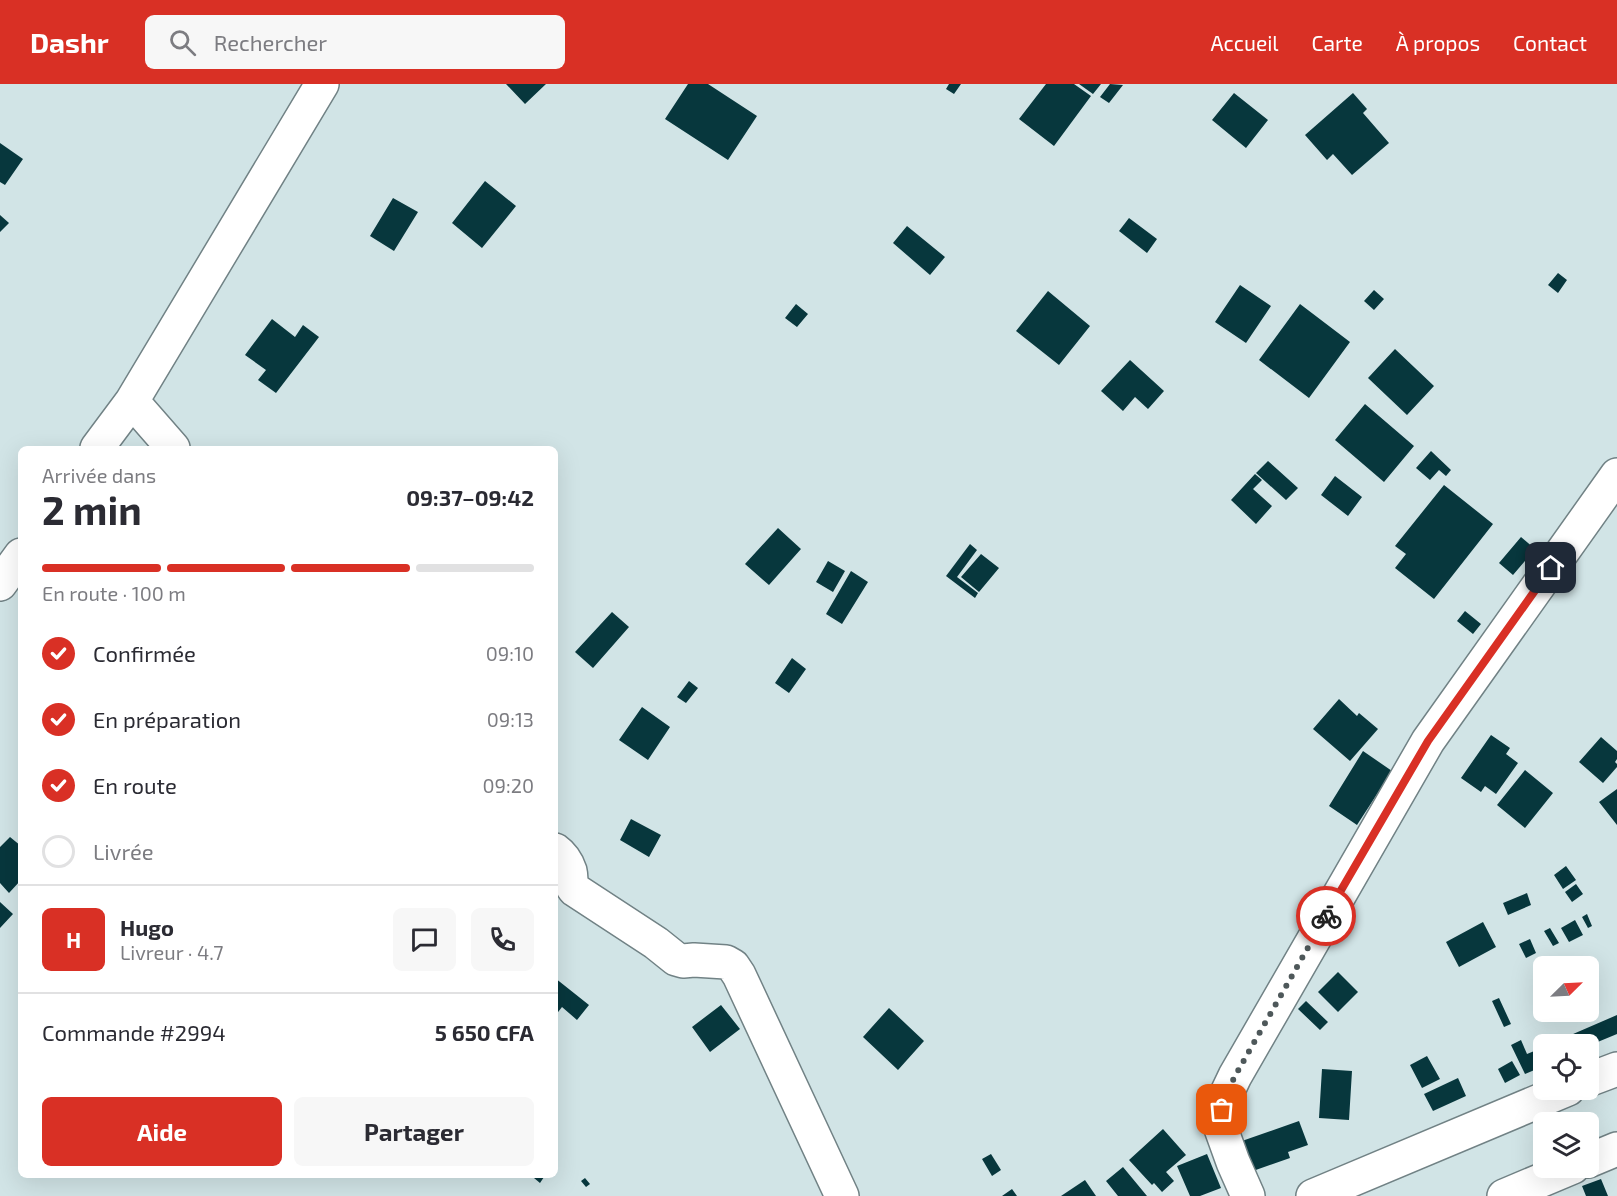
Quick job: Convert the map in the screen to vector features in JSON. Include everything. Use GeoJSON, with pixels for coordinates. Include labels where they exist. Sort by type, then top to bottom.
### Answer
{"type":"FeatureCollection","features":[{"type":"Feature","properties":{"kind":"street"},"geometry":{"type":"LineString","coordinates":[[98,446],[132,401],[322,84]]}},
{"type":"Feature","properties":{"kind":"street"},"geometry":{"type":"LineString","coordinates":[[132,401],[171,446]]}},
{"type":"Feature","properties":{"kind":"street"},"geometry":{"type":"LineString","coordinates":[[1248,1196],[1219,1123],[1225,1097],[1235,1076],[1428,741],[1617,475]]}},
{"type":"Feature","properties":{"kind":"street"},"geometry":{"type":"LineString","coordinates":[[0,584],[18,559]]}},
{"type":"Feature","properties":{"kind":"street"},"geometry":{"type":"LineString","coordinates":[[558,852],[563,855],[570,872],[572,888],[656,943],[676,959],[726,962],[733,966],[777,1054],[842,1196]]}},
{"type":"Feature","properties":{"kind":"street"},"geometry":{"type":"LineString","coordinates":[[1599,1076],[1617,1069]]}},
{"type":"Feature","properties":{"kind":"street"},"geometry":{"type":"LineString","coordinates":[[1313,1196],[1369,1185],[1545,1100]]}},
{"type":"Feature","properties":{"kind":"street"},"geometry":{"type":"LineString","coordinates":[[1599,1156],[1617,1149]]}},
{"type":"Feature","properties":{"kind":"street"},"geometry":{"type":"LineString","coordinates":[[1504,1196],[1547,1178]]}},
{"type":"Feature","properties":{"kind":"building"},"geometry":{"type":"Polygon","coordinates":[[[506,84],[546,84],[525,104],[506,84]]]}},
{"type":"Feature","properties":{"kind":"building"},"geometry":{"type":"Polygon","coordinates":[[[688,84],[708,84],[757,116],[728,160],[665,119],[688,84]]]}},
{"type":"Feature","properties":{"kind":"building"},"geometry":{"type":"Polygon","coordinates":[[[949,84],[961,84],[954,94],[946,89],[949,84]]]}},
{"type":"Feature","properties":{"kind":"building"},"geometry":{"type":"Polygon","coordinates":[[[1046,84],[1074,84],[1091,96],[1054,146],[1019,119],[1046,84]]]}},
{"type":"Feature","properties":{"kind":"building"},"geometry":{"type":"Polygon","coordinates":[[[1079,84],[1101,84],[1093,94],[1079,84]]]}},
{"type":"Feature","properties":{"kind":"building"},"geometry":{"type":"Polygon","coordinates":[[[1110,84],[1123,85],[1109,103],[1100,97],[1110,84]]]}},
{"type":"Feature","properties":{"kind":"building"},"geometry":{"type":"Polygon","coordinates":[[[1234,93],[1268,120],[1246,148],[1212,120],[1234,93]]]}},
{"type":"Feature","properties":{"kind":"building"},"geometry":{"type":"Polygon","coordinates":[[[1353,93],[1367,109],[1363,113],[1389,143],[1352,175],[1333,154],[1327,160],[1305,135],[1353,93]]]}},
{"type":"Feature","properties":{"kind":"building"},"geometry":{"type":"Polygon","coordinates":[[[0,143],[23,159],[5,185],[0,182],[0,143]]]}},
{"type":"Feature","properties":{"kind":"building"},"geometry":{"type":"Polygon","coordinates":[[[485,181],[516,206],[482,248],[452,223],[485,181]]]}},
{"type":"Feature","properties":{"kind":"building"},"geometry":{"type":"Polygon","coordinates":[[[393,198],[418,212],[394,251],[370,236],[393,198]]]}},
{"type":"Feature","properties":{"kind":"building"},"geometry":{"type":"Polygon","coordinates":[[[0,215],[9,223],[0,232],[0,215]]]}},
{"type":"Feature","properties":{"kind":"building"},"geometry":{"type":"Polygon","coordinates":[[[1129,218],[1157,239],[1147,253],[1119,231],[1129,218]]]}},
{"type":"Feature","properties":{"kind":"building"},"geometry":{"type":"Polygon","coordinates":[[[907,226],[945,257],[930,275],[893,243],[907,226]]]}},
{"type":"Feature","properties":{"kind":"building"},"geometry":{"type":"Polygon","coordinates":[[[1558,273],[1567,280],[1558,293],[1548,285],[1558,273]]]}},
{"type":"Feature","properties":{"kind":"building"},"geometry":{"type":"Polygon","coordinates":[[[1240,285],[1271,306],[1246,343],[1215,322],[1240,285]]]}},
{"type":"Feature","properties":{"kind":"building"},"geometry":{"type":"Polygon","coordinates":[[[1374,290],[1384,299],[1374,310],[1364,301],[1374,290]]]}},
{"type":"Feature","properties":{"kind":"building"},"geometry":{"type":"Polygon","coordinates":[[[1048,291],[1090,326],[1059,365],[1016,331],[1048,291]]]}},
{"type":"Feature","properties":{"kind":"building"},"geometry":{"type":"Polygon","coordinates":[[[796,304],[808,314],[797,327],[785,318],[796,304]]]}},
{"type":"Feature","properties":{"kind":"building"},"geometry":{"type":"Polygon","coordinates":[[[1300,304],[1350,342],[1309,398],[1259,360],[1300,304]]]}},
{"type":"Feature","properties":{"kind":"building"},"geometry":{"type":"Polygon","coordinates":[[[272,319],[295,337],[303,325],[319,337],[276,393],[258,380],[266,370],[245,355],[272,319]]]}},
{"type":"Feature","properties":{"kind":"building"},"geometry":{"type":"Polygon","coordinates":[[[1395,349],[1434,386],[1407,415],[1368,378],[1395,349]]]}},
{"type":"Feature","properties":{"kind":"building"},"geometry":{"type":"Polygon","coordinates":[[[1130,360],[1164,391],[1148,409],[1135,397],[1123,411],[1101,391],[1130,360]]]}},
{"type":"Feature","properties":{"kind":"building"},"geometry":{"type":"Polygon","coordinates":[[[1365,404],[1414,446],[1384,482],[1335,440],[1365,404]]]}},
{"type":"Feature","properties":{"kind":"building"},"geometry":{"type":"Polygon","coordinates":[[[1431,451],[1451,470],[1446,476],[1439,470],[1430,480],[1416,468],[1431,451]]]}},
{"type":"Feature","properties":{"kind":"building"},"geometry":{"type":"Polygon","coordinates":[[[1268,461],[1298,488],[1286,500],[1256,473],[1268,461]]]}},
{"type":"Feature","properties":{"kind":"building"},"geometry":{"type":"Polygon","coordinates":[[[1255,474],[1262,480],[1253,489],[1272,506],[1256,524],[1231,500],[1255,474]]]}},
{"type":"Feature","properties":{"kind":"building"},"geometry":{"type":"Polygon","coordinates":[[[1335,476],[1362,497],[1348,516],[1321,495],[1335,476]]]}},
{"type":"Feature","properties":{"kind":"building"},"geometry":{"type":"Polygon","coordinates":[[[1444,485],[1493,524],[1434,599],[1395,568],[1406,554],[1395,546],[1444,485]]]}},
{"type":"Feature","properties":{"kind":"building"},"geometry":{"type":"Polygon","coordinates":[[[778,528],[801,549],[769,585],[745,564],[778,528]]]}},
{"type":"Feature","properties":{"kind":"building"},"geometry":{"type":"Polygon","coordinates":[[[1521,537],[1535,549],[1513,575],[1499,563],[1521,537]]]}},
{"type":"Feature","properties":{"kind":"building"},"geometry":{"type":"Polygon","coordinates":[[[970,544],[977,550],[957,577],[978,593],[975,598],[946,576],[970,544]]]}},
{"type":"Feature","properties":{"kind":"building"},"geometry":{"type":"Polygon","coordinates":[[[981,554],[999,568],[979,592],[961,577],[981,554]]]}},
{"type":"Feature","properties":{"kind":"building"},"geometry":{"type":"Polygon","coordinates":[[[828,561],[845,571],[833,592],[816,582],[828,561]]]}},
{"type":"Feature","properties":{"kind":"building"},"geometry":{"type":"Polygon","coordinates":[[[851,571],[868,582],[842,624],[826,614],[851,571]]]}},
{"type":"Feature","properties":{"kind":"building"},"geometry":{"type":"Polygon","coordinates":[[[1465,611],[1481,624],[1473,634],[1457,621],[1465,611]]]}},
{"type":"Feature","properties":{"kind":"building"},"geometry":{"type":"Polygon","coordinates":[[[612,612],[629,627],[593,668],[575,652],[612,612]]]}},
{"type":"Feature","properties":{"kind":"building"},"geometry":{"type":"Polygon","coordinates":[[[792,658],[806,669],[789,693],[775,683],[792,658]]]}},
{"type":"Feature","properties":{"kind":"building"},"geometry":{"type":"Polygon","coordinates":[[[689,681],[698,688],[686,703],[677,697],[689,681]]]}},
{"type":"Feature","properties":{"kind":"building"},"geometry":{"type":"Polygon","coordinates":[[[1339,699],[1357,716],[1359,713],[1378,729],[1350,761],[1313,729],[1339,699]]]}},
{"type":"Feature","properties":{"kind":"building"},"geometry":{"type":"Polygon","coordinates":[[[642,707],[670,727],[648,760],[619,740],[642,707]]]}},
{"type":"Feature","properties":{"kind":"building"},"geometry":{"type":"Polygon","coordinates":[[[1491,735],[1510,748],[1506,754],[1518,763],[1496,794],[1485,786],[1481,792],[1461,778],[1491,735]]]}},
{"type":"Feature","properties":{"kind":"building"},"geometry":{"type":"Polygon","coordinates":[[[1601,737],[1617,751],[1615,762],[1617,767],[1603,783],[1579,762],[1601,737]]]}},
{"type":"Feature","properties":{"kind":"building"},"geometry":{"type":"Polygon","coordinates":[[[1363,751],[1392,771],[1357,825],[1329,806],[1363,751]]]}},
{"type":"Feature","properties":{"kind":"building"},"geometry":{"type":"Polygon","coordinates":[[[1525,770],[1553,793],[1525,828],[1497,805],[1525,770]]]}},
{"type":"Feature","properties":{"kind":"building"},"geometry":{"type":"Polygon","coordinates":[[[1617,789],[1617,825],[1599,802],[1617,789]]]}},
{"type":"Feature","properties":{"kind":"building"},"geometry":{"type":"Polygon","coordinates":[[[631,819],[661,835],[649,857],[620,840],[631,819]]]}},
{"type":"Feature","properties":{"kind":"building"},"geometry":{"type":"Polygon","coordinates":[[[10,837],[18,844],[18,883],[9,893],[0,883],[0,847],[10,837]]]}},
{"type":"Feature","properties":{"kind":"building"},"geometry":{"type":"Polygon","coordinates":[[[1566,866],[1576,880],[1563,889],[1554,875],[1566,866]]]}},
{"type":"Feature","properties":{"kind":"building"},"geometry":{"type":"Polygon","coordinates":[[[1576,884],[1583,894],[1572,902],[1565,892],[1576,884]]]}},
{"type":"Feature","properties":{"kind":"building"},"geometry":{"type":"Polygon","coordinates":[[[1527,893],[1531,905],[1508,915],[1503,903],[1527,893]]]}},
{"type":"Feature","properties":{"kind":"building"},"geometry":{"type":"Polygon","coordinates":[[[0,902],[13,914],[0,928],[0,902]]]}},
{"type":"Feature","properties":{"kind":"building"},"geometry":{"type":"Polygon","coordinates":[[[1587,914],[1592,926],[1588,928],[1582,917],[1587,914]]]}},
{"type":"Feature","properties":{"kind":"building"},"geometry":{"type":"Polygon","coordinates":[[[1575,920],[1583,935],[1569,942],[1561,928],[1575,920]]]}},
{"type":"Feature","properties":{"kind":"building"},"geometry":{"type":"Polygon","coordinates":[[[1483,922],[1496,947],[1459,967],[1446,942],[1483,922]]]}},
{"type":"Feature","properties":{"kind":"building"},"geometry":{"type":"Polygon","coordinates":[[[1550,928],[1559,943],[1553,946],[1544,931],[1550,928]]]}},
{"type":"Feature","properties":{"kind":"building"},"geometry":{"type":"Polygon","coordinates":[[[1530,939],[1536,953],[1526,958],[1519,944],[1530,939]]]}},
{"type":"Feature","properties":{"kind":"building"},"geometry":{"type":"Polygon","coordinates":[[[1338,972],[1358,992],[1338,1012],[1318,992],[1338,972]]]}},
{"type":"Feature","properties":{"kind":"building"},"geometry":{"type":"Polygon","coordinates":[[[558,980],[589,1005],[577,1020],[562,1007],[558,1012],[558,980]]]}},
{"type":"Feature","properties":{"kind":"building"},"geometry":{"type":"Polygon","coordinates":[[[1499,998],[1511,1024],[1504,1027],[1492,1001],[1499,998]]]}},
{"type":"Feature","properties":{"kind":"building"},"geometry":{"type":"Polygon","coordinates":[[[1306,1001],[1328,1022],[1320,1030],[1298,1009],[1306,1001]]]}},
{"type":"Feature","properties":{"kind":"building"},"geometry":{"type":"Polygon","coordinates":[[[721,1005],[740,1029],[710,1052],[692,1027],[721,1005]]]}},
{"type":"Feature","properties":{"kind":"building"},"geometry":{"type":"Polygon","coordinates":[[[889,1008],[924,1041],[898,1070],[863,1037],[889,1008]]]}},
{"type":"Feature","properties":{"kind":"building"},"geometry":{"type":"Polygon","coordinates":[[[1617,1015],[1617,1034],[1599,1041],[1599,1034],[1573,1034],[1617,1015]]]}},
{"type":"Feature","properties":{"kind":"building"},"geometry":{"type":"Polygon","coordinates":[[[1521,1040],[1527,1054],[1533,1052],[1533,1071],[1525,1074],[1511,1045],[1521,1040]]]}},
{"type":"Feature","properties":{"kind":"building"},"geometry":{"type":"Polygon","coordinates":[[[1427,1056],[1440,1079],[1422,1088],[1410,1065],[1427,1056]]]}},
{"type":"Feature","properties":{"kind":"building"},"geometry":{"type":"Polygon","coordinates":[[[1512,1061],[1520,1075],[1505,1083],[1498,1069],[1512,1061]]]}},
{"type":"Feature","properties":{"kind":"building"},"geometry":{"type":"Polygon","coordinates":[[[1322,1069],[1352,1071],[1349,1120],[1319,1118],[1322,1069]]]}},
{"type":"Feature","properties":{"kind":"building"},"geometry":{"type":"Polygon","coordinates":[[[1458,1078],[1466,1096],[1433,1111],[1424,1094],[1458,1078]]]}},
{"type":"Feature","properties":{"kind":"building"},"geometry":{"type":"Polygon","coordinates":[[[1299,1121],[1308,1145],[1288,1152],[1290,1158],[1250,1172],[1239,1142],[1299,1121]]]}},
{"type":"Feature","properties":{"kind":"building"},"geometry":{"type":"Polygon","coordinates":[[[1163,1129],[1186,1155],[1166,1172],[1174,1181],[1162,1192],[1154,1183],[1152,1185],[1129,1160],[1163,1129]]]}},
{"type":"Feature","properties":{"kind":"building"},"geometry":{"type":"Polygon","coordinates":[[[991,1154],[1001,1170],[992,1176],[982,1159],[991,1154]]]}},
{"type":"Feature","properties":{"kind":"building"},"geometry":{"type":"Polygon","coordinates":[[[1207,1154],[1221,1188],[1200,1196],[1190,1196],[1177,1166],[1207,1154]]]}},
{"type":"Feature","properties":{"kind":"building"},"geometry":{"type":"Polygon","coordinates":[[[1123,1167],[1147,1196],[1118,1196],[1106,1181],[1123,1167]]]}},
{"type":"Feature","properties":{"kind":"building"},"geometry":{"type":"Polygon","coordinates":[[[534,1178],[543,1178],[540,1183],[534,1178]]]}},
{"type":"Feature","properties":{"kind":"building"},"geometry":{"type":"Polygon","coordinates":[[[585,1178],[590,1184],[586,1187],[581,1181],[585,1178]]]}},
{"type":"Feature","properties":{"kind":"building"},"geometry":{"type":"Polygon","coordinates":[[[1601,1179],[1608,1196],[1586,1196],[1582,1186],[1601,1179]]]}},
{"type":"Feature","properties":{"kind":"building"},"geometry":{"type":"Polygon","coordinates":[[[1085,1180],[1096,1196],[1061,1196],[1085,1180]]]}},
{"type":"Feature","properties":{"kind":"building"},"geometry":{"type":"Polygon","coordinates":[[[1012,1189],[1017,1196],[1002,1196],[1012,1189]]]}},
{"type":"Feature","properties":{"kind":"way so far"},"geometry":{"type":"LineString","coordinates":[[1222,1110],[1225,1097],[1235,1076],[1326,916]]}},
{"type":"Feature","properties":{"kind":"route"},"geometry":{"type":"LineString","coordinates":[[1326,916],[1428,741],[1551,568]]}}]}
